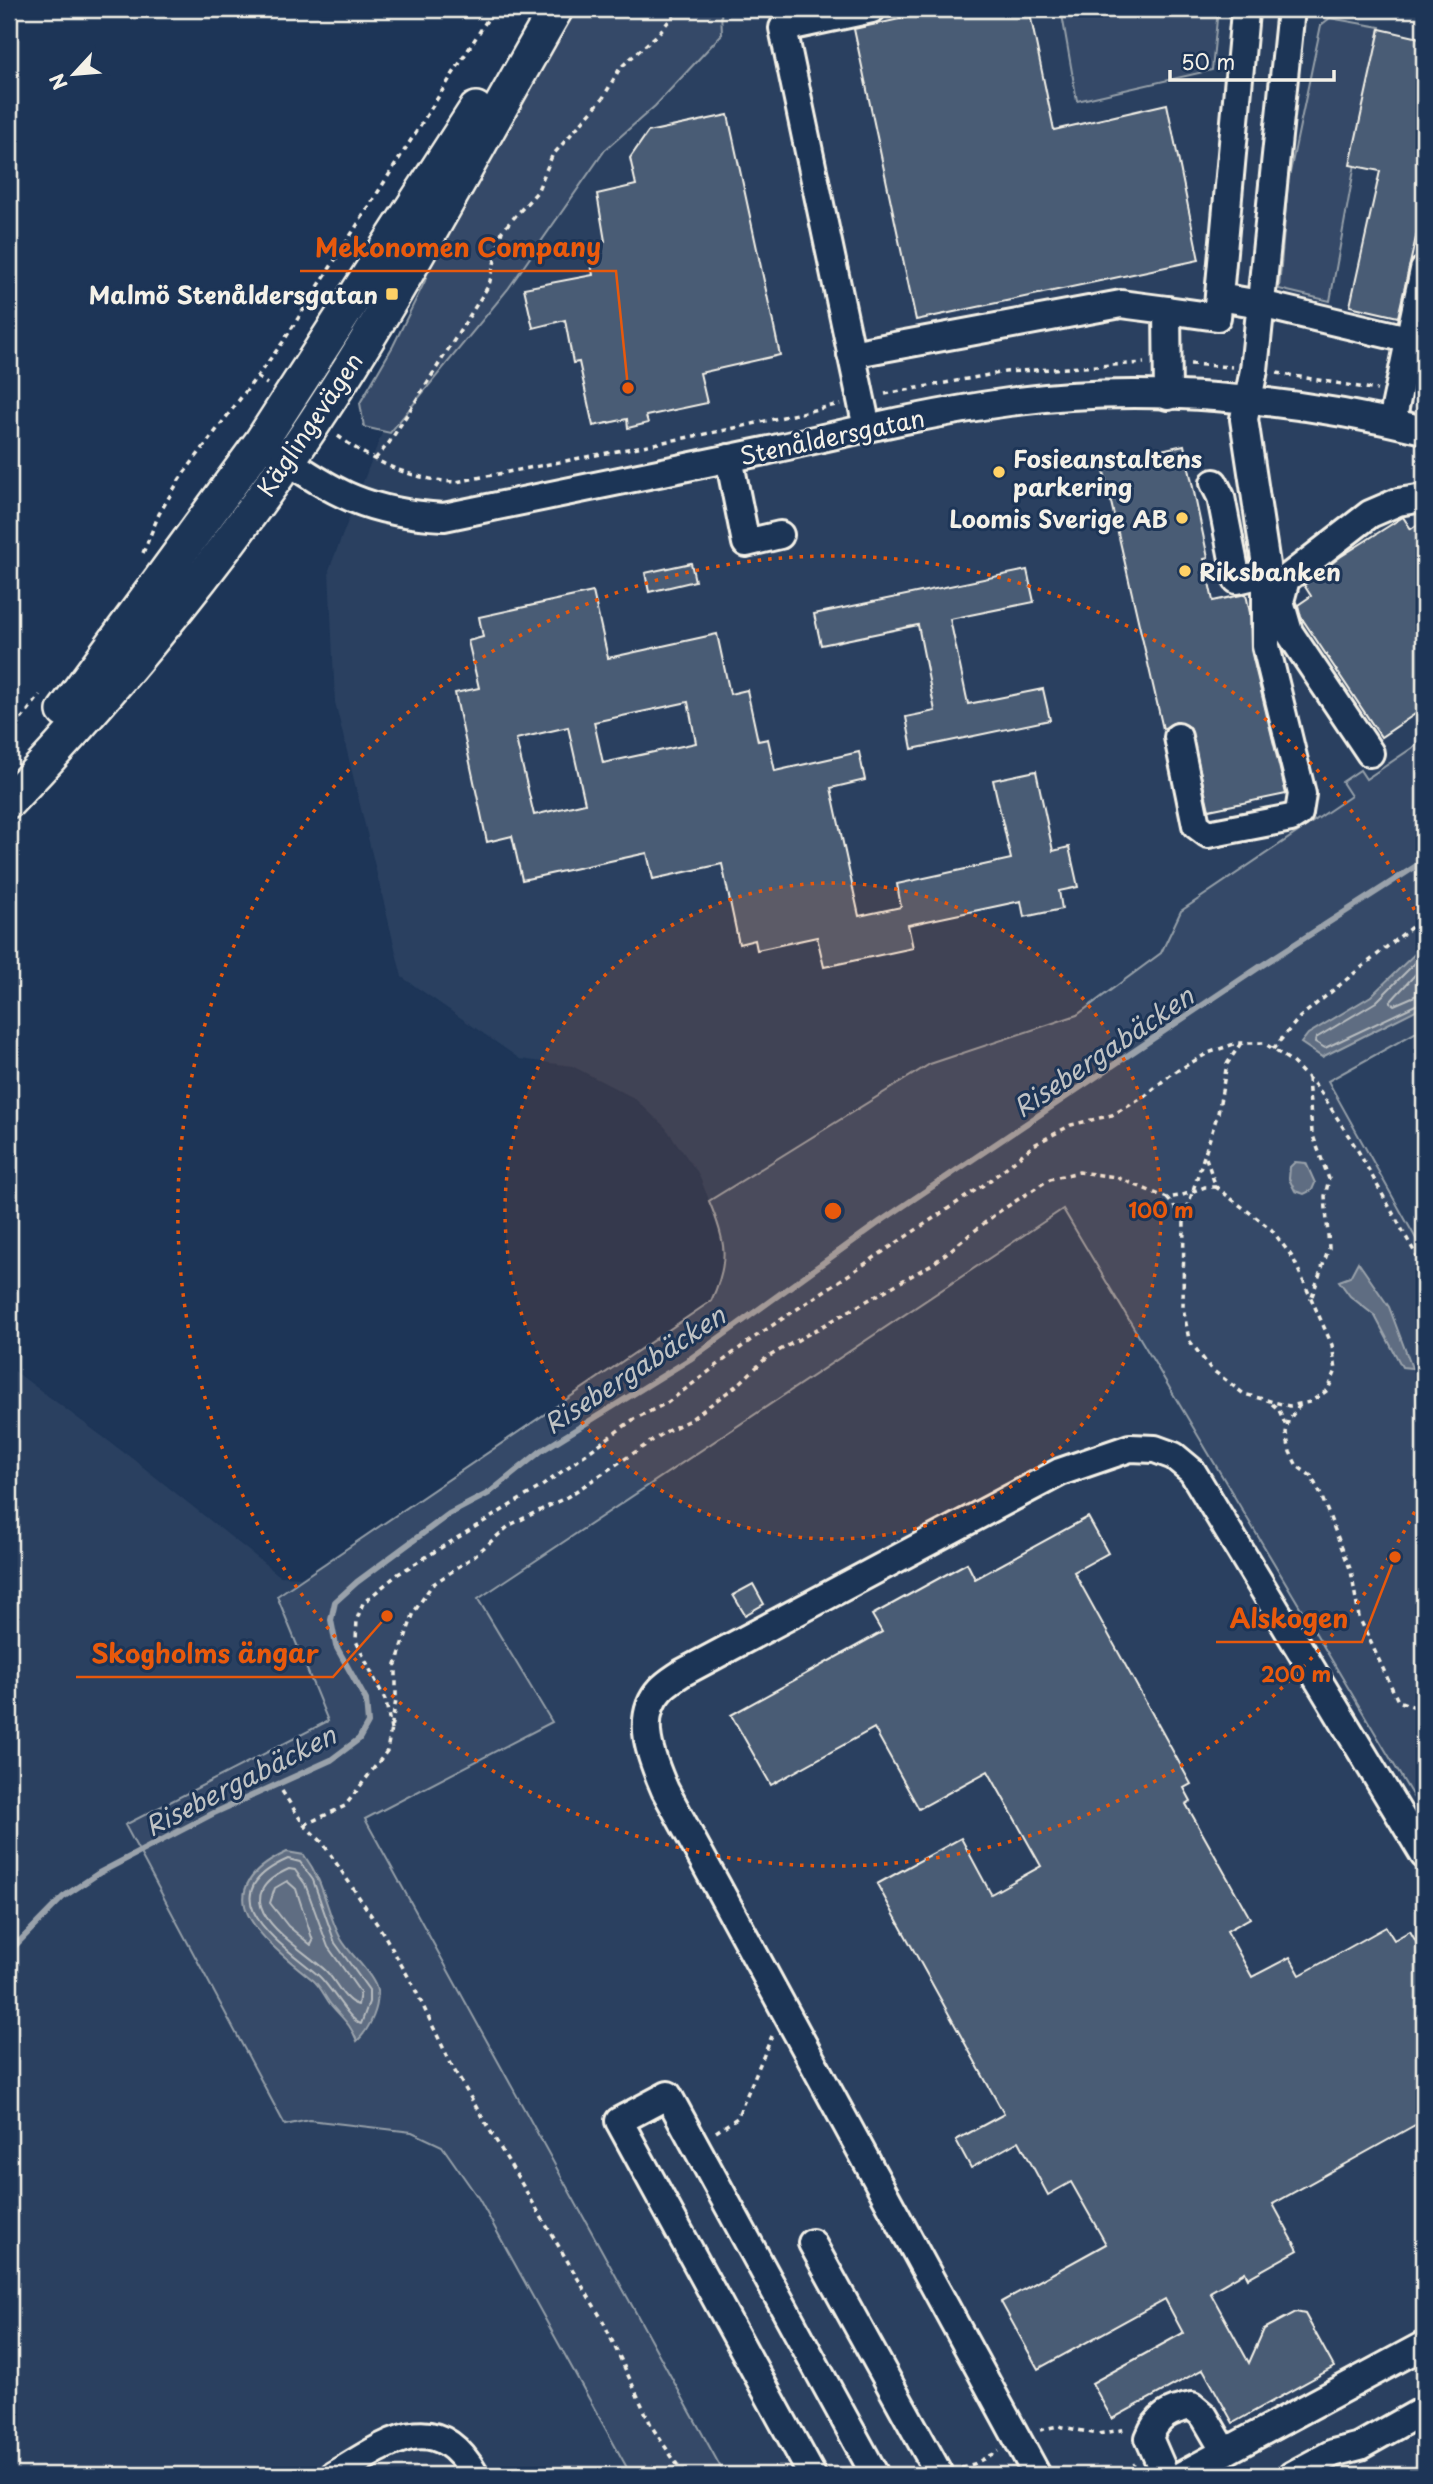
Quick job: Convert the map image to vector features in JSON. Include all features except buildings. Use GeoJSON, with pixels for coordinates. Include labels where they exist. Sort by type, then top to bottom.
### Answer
{"type":"FeatureCollection","features":[{"type":"Feature","properties":{"kind":"main road","name":"Käglingevägen"},"geometry":{"type":"LineString","coordinates":[[9,781],[173,565],[261,442],[454,141],[545,9]]}},
{"type":"Feature","properties":{"kind":"main road","name":"Käglingevägen"},"geometry":{"type":"LineString","coordinates":[[9,801],[66,741],[188,594],[288,461],[392,295],[556,9]]}},
{"type":"Feature","properties":{"kind":"street"},"geometry":{"type":"LineString","coordinates":[[867,428],[783,28],[872,9]]}},
{"type":"Feature","properties":{"kind":"street"},"geometry":{"type":"LineString","coordinates":[[1178,737],[1196,825],[1202,831],[1208,834],[1220,832],[1291,818],[1299,813],[1302,794],[1266,646],[1267,573],[1246,440],[1247,399],[1260,304],[1291,9]]}},
{"type":"Feature","properties":{"kind":"street"},"geometry":{"type":"LineString","coordinates":[[851,354],[1121,304],[1217,317],[1245,12]]}},
{"type":"Feature","properties":{"kind":"street"},"geometry":{"type":"LineString","coordinates":[[1392,422],[1418,341],[1424,270]]}},
{"type":"Feature","properties":{"kind":"street"},"geometry":{"type":"LineString","coordinates":[[1219,297],[1418,341]]}},
{"type":"Feature","properties":{"kind":"street"},"geometry":{"type":"LineString","coordinates":[[1167,310],[1168,396]]}},
{"type":"Feature","properties":{"kind":"street","name":"Stenåldersgatan"},"geometry":{"type":"LineString","coordinates":[[261,442],[288,461],[371,507],[401,514],[444,517],[867,428],[1011,401],[1168,396],[1247,399],[1392,422],[1424,430]]}},
{"type":"Feature","properties":{"kind":"street"},"geometry":{"type":"LineString","coordinates":[[729,458],[746,543],[780,536]]}},
{"type":"Feature","properties":{"kind":"street"},"geometry":{"type":"LineString","coordinates":[[1214,483],[1221,497],[1237,580],[1267,573]]}},
{"type":"Feature","properties":{"kind":"street"},"geometry":{"type":"LineString","coordinates":[[1370,753],[1289,632],[1280,601],[1286,579],[1370,514],[1398,502],[1424,498]]}},
{"type":"Feature","properties":{"kind":"street"},"geometry":{"type":"LineString","coordinates":[[1037,2475],[664,1790],[650,1757],[647,1728],[649,1706],[660,1689],[682,1672],[1060,1472],[1130,1448],[1154,1449],[1174,1456],[1192,1471],[1424,1855]]}},
{"type":"Feature","properties":{"kind":"street"},"geometry":{"type":"LineString","coordinates":[[812,2475],[619,2121],[668,2095],[875,2475]]}},
{"type":"Feature","properties":{"kind":"street"},"geometry":{"type":"LineString","coordinates":[[812,2243],[938,2472],[931,2475]]}},
{"type":"Feature","properties":{"kind":"street"},"geometry":{"type":"LineString","coordinates":[[1182,2475],[1424,2345]]}},
{"type":"Feature","properties":{"kind":"street"},"geometry":{"type":"LineString","coordinates":[[1165,2475],[1149,2438],[1154,2424],[1172,2410],[1192,2406],[1225,2452]]}},
{"type":"Feature","properties":{"kind":"street"},"geometry":{"type":"LineString","coordinates":[[1292,2475],[1333,2453],[1360,2446],[1424,2410]]}},
{"type":"Feature","properties":{"kind":"street"},"geometry":{"type":"LineString","coordinates":[[334,2475],[398,2437],[413,2435],[435,2437],[453,2446],[465,2458],[475,2475]]}},
{"type":"Feature","properties":{"kind":"path"},"geometry":{"type":"LineString","coordinates":[[142,556],[159,514],[181,477],[283,342],[494,9]]}},
{"type":"Feature","properties":{"kind":"path"},"geometry":{"type":"LineString","coordinates":[[375,459],[389,443],[489,285],[502,231],[537,191],[552,156],[603,97],[620,68],[659,34],[679,9]]}},
{"type":"Feature","properties":{"kind":"path"},"geometry":{"type":"LineString","coordinates":[[9,735],[41,693]]}},
{"type":"Feature","properties":{"kind":"path"},"geometry":{"type":"LineString","coordinates":[[1273,1049],[1300,1017],[1424,917]]}},
{"type":"Feature","properties":{"kind":"path"},"geometry":{"type":"LineString","coordinates":[[1241,1043],[1227,1064],[1218,1114],[1206,1158],[1184,1218],[1183,1307],[1189,1340],[1211,1370],[1244,1394],[1270,1403],[1289,1406],[1302,1404]]}},
{"type":"Feature","properties":{"kind":"path"},"geometry":{"type":"LineString","coordinates":[[391,1730],[386,1702],[356,1641],[356,1619],[363,1603],[398,1574],[541,1486],[634,1419],[667,1403],[752,1339],[988,1182],[1034,1145],[1071,1125],[1112,1115],[1144,1097],[1170,1075],[1208,1053],[1241,1043],[1264,1043],[1308,1078],[1318,1088],[1357,1149],[1424,1269]]}},
{"type":"Feature","properties":{"kind":"path"},"geometry":{"type":"LineString","coordinates":[[1308,1078],[1312,1133],[1329,1179],[1325,1196],[1329,1248],[1312,1296]]}},
{"type":"Feature","properties":{"kind":"path"},"geometry":{"type":"LineString","coordinates":[[1206,1158],[1216,1187]]}},
{"type":"Feature","properties":{"kind":"path"},"geometry":{"type":"LineString","coordinates":[[304,1825],[345,1807],[387,1751],[396,1700],[396,1664],[414,1612],[432,1585],[473,1557],[510,1525],[567,1497],[667,1431],[690,1420],[740,1383],[766,1358],[934,1263],[997,1213],[1050,1179],[1079,1172],[1116,1177],[1167,1198],[1184,1218]]}},
{"type":"Feature","properties":{"kind":"path"},"geometry":{"type":"LineString","coordinates":[[1167,1198],[1205,1186],[1216,1187],[1271,1229],[1293,1258],[1332,1345],[1336,1370],[1328,1390],[1292,1412],[1287,1430]]}},
{"type":"Feature","properties":{"kind":"path"},"geometry":{"type":"LineString","coordinates":[[1270,1403],[1284,1418],[1290,1452],[1297,1466],[1311,1476],[1331,1519],[1351,1571],[1359,1617],[1398,1701],[1424,1710]]}},
{"type":"Feature","properties":{"kind":"path"},"geometry":{"type":"LineString","coordinates":[[282,1791],[304,1825],[322,1842],[383,1933],[497,2144],[603,2321],[652,2427],[684,2475]]}},
{"type":"Feature","properties":{"kind":"path"},"geometry":{"type":"LineString","coordinates":[[695,2144],[734,2122],[783,2011]]}},
{"type":"Feature","properties":{"kind":"shaded area"},"geometry":{"type":"Polygon","coordinates":[[[576,9],[721,9],[722,34],[655,106],[605,150],[508,289],[390,433],[364,427],[360,403],[393,346],[425,281],[433,252],[511,111],[576,9]]]}},
{"type":"Feature","properties":{"kind":"shaded area"},"geometry":{"type":"Polygon","coordinates":[[[592,9],[1424,9],[1424,2475],[9,2475],[9,1367],[134,1460],[280,1576],[302,1577],[605,1376],[711,1301],[724,1275],[722,1232],[698,1173],[665,1127],[634,1098],[572,1066],[520,1059],[402,977],[335,702],[329,570],[434,299],[592,9]]]}},
{"type":"Feature","properties":{"kind":"shaded area"},"geometry":{"type":"Polygon","coordinates":[[[1061,9],[1218,9],[1212,70],[1077,101],[1061,9]]]}},
{"type":"Feature","properties":{"kind":"shaded area"},"geometry":{"type":"Polygon","coordinates":[[[1330,18],[1380,27],[1330,301],[1279,289],[1288,182],[1321,25],[1330,18]]]}},
{"type":"Feature","properties":{"kind":"shaded area"},"geometry":{"type":"Polygon","coordinates":[[[1424,740],[1424,1028],[1328,1081],[1424,1253],[1424,1815],[1063,1209],[478,1599],[552,1722],[365,1819],[725,2475],[631,2475],[479,2199],[442,2146],[412,2132],[309,2120],[285,2125],[125,1825],[328,1721],[277,1596],[711,1301],[721,1274],[724,1251],[709,1201],[930,1064],[1077,1015],[1161,953],[1181,911],[1351,796],[1342,782],[1360,770],[1366,779],[1424,740]]]}},
{"type":"Feature","properties":{"kind":"water"},"geometry":{"type":"Polygon","coordinates":[[[1424,945],[1424,1006],[1322,1057],[1301,1043],[1308,1034],[1371,996],[1424,945]]]}},
{"type":"Feature","properties":{"kind":"water"},"geometry":{"type":"Polygon","coordinates":[[[1295,1162],[1306,1163],[1315,1183],[1312,1190],[1304,1194],[1295,1191],[1289,1179],[1290,1167],[1295,1162]]]}},
{"type":"Feature","properties":{"kind":"water"},"geometry":{"type":"Polygon","coordinates":[[[1358,1262],[1389,1307],[1412,1368],[1402,1367],[1375,1316],[1350,1296],[1339,1281],[1350,1277],[1358,1262]]]}},
{"type":"Feature","properties":{"kind":"water"},"geometry":{"type":"Polygon","coordinates":[[[287,1852],[304,1855],[321,1887],[341,1939],[376,1987],[377,2001],[373,2016],[357,2041],[349,2026],[316,1983],[277,1950],[249,1917],[244,1900],[247,1884],[261,1868],[287,1852]]]}},
{"type":"Feature","properties":{"kind":"waterway","name":"Risebergabäcken"},"geometry":{"type":"LineString","coordinates":[[9,1952],[63,1897],[99,1873],[214,1813],[331,1760],[359,1739],[368,1723],[366,1700],[336,1646],[331,1620],[335,1602],[357,1582],[449,1514],[489,1493],[541,1451],[690,1359],[881,1221],[1261,966],[1424,861]]}},
{"type":"Feature","properties":{"kind":"place","name":"Malmö Stenåldersgatan"},"geometry":{"type":"Point","coordinates":[392,294]}},
{"type":"Feature","properties":{"kind":"place","name":"Mekonomen Company"},"geometry":{"type":"Point","coordinates":[628,388]}},
{"type":"Feature","properties":{"kind":"place","name":"Fosieanstaltens parkering"},"geometry":{"type":"Point","coordinates":[999,472]}},
{"type":"Feature","properties":{"kind":"place","name":"Loomis Sverige AB"},"geometry":{"type":"Point","coordinates":[1182,518]}},
{"type":"Feature","properties":{"kind":"place","name":"Riksbanken"},"geometry":{"type":"Point","coordinates":[1185,571]}},
{"type":"Feature","properties":{"kind":"place","name":"Alskogen"},"geometry":{"type":"Point","coordinates":[1395,1557]}},
{"type":"Feature","properties":{"kind":"place","name":"Skogholms ängar"},"geometry":{"type":"Point","coordinates":[387,1616]}}]}
